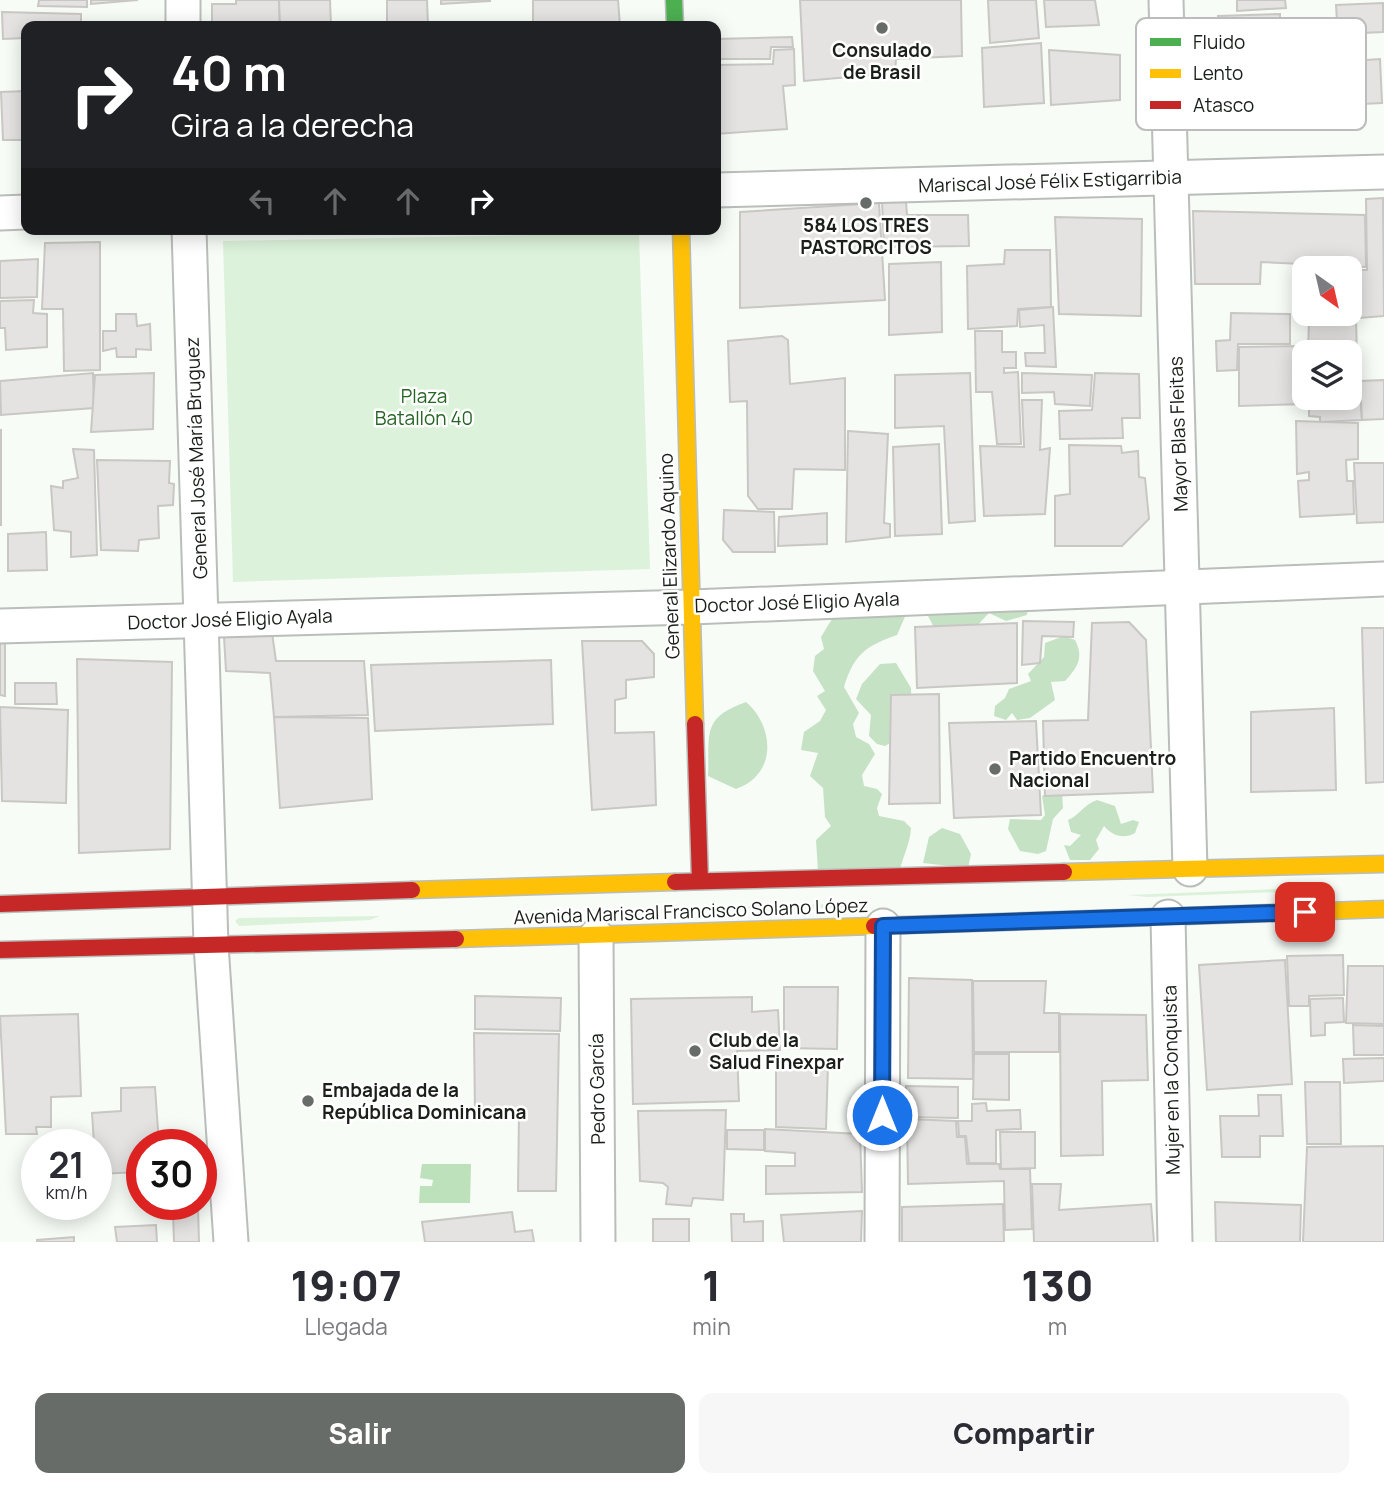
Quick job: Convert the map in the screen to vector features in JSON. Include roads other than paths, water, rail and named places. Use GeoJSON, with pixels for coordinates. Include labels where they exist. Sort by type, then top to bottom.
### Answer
{"type":"FeatureCollection","features":[{"type":"Feature","properties":{"kind":"main road"},"geometry":{"type":"LineString","coordinates":[[674,0],[675,21]]}},
{"type":"Feature","properties":{"kind":"main road","name":"General Elizardo Aquino"},"geometry":{"type":"LineString","coordinates":[[681,235],[700,881]]}},
{"type":"Feature","properties":{"kind":"main road","name":"Avenida Mariscal Francisco Solano López"},"geometry":{"type":"LineString","coordinates":[[0,950],[205,921],[700,881],[1384,864]]}},
{"type":"Feature","properties":{"kind":"main road","name":"Avenida Mariscal Francisco Solano López"},"geometry":{"type":"LineString","coordinates":[[0,904],[205,921],[596,936],[1384,909]]}},
{"type":"Feature","properties":{"kind":"street"},"geometry":{"type":"LineString","coordinates":[[183,0],[183,21]]}},
{"type":"Feature","properties":{"kind":"street","name":"Mayor Blas Fleitas"},"geometry":{"type":"LineString","coordinates":[[1166,0],[1167,18]]}},
{"type":"Feature","properties":{"kind":"street","name":"Mayor Blas Fleitas"},"geometry":{"type":"LineString","coordinates":[[1170,130],[1190,869]]}},
{"type":"Feature","properties":{"kind":"street","name":"Mariscal José Félix Estigarribia"},"geometry":{"type":"LineString","coordinates":[[721,190],[1384,172]]}},
{"type":"Feature","properties":{"kind":"street"},"geometry":{"type":"LineString","coordinates":[[0,213],[21,212]]}},
{"type":"Feature","properties":{"kind":"street","name":"General José María Bruguez"},"geometry":{"type":"LineString","coordinates":[[190,235],[201,620],[205,921],[231,1242]]}},
{"type":"Feature","properties":{"kind":"street","name":"Doctor José Eligio Ayala"},"geometry":{"type":"LineString","coordinates":[[0,626],[692,607],[1182,585],[1384,579]]}},
{"type":"Feature","properties":{"kind":"street","name":"Mujer en la Conquista"},"geometry":{"type":"LineString","coordinates":[[1168,917],[1175,1242]]}},
{"type":"Feature","properties":{"kind":"street"},"geometry":{"type":"LineString","coordinates":[[882,1242],[883,926]]}},
{"type":"Feature","properties":{"kind":"street","name":"Pedro García"},"geometry":{"type":"LineString","coordinates":[[596,936],[598,1242]]}},
{"type":"Feature","properties":{"kind":"place","name":"Consulado de Brasil"},"geometry":{"type":"Point","coordinates":[882,28]}},
{"type":"Feature","properties":{"kind":"place","name":"584 LOS TRES PASTORCITOS"},"geometry":{"type":"Point","coordinates":[866,203]}},
{"type":"Feature","properties":{"kind":"place","name":"Partido Encuentro Nacional"},"geometry":{"type":"Point","coordinates":[995,769]}},
{"type":"Feature","properties":{"kind":"place","name":"Club de la Salud Finexpar"},"geometry":{"type":"Point","coordinates":[695,1051]}},
{"type":"Feature","properties":{"kind":"place","name":"Embajada de la República Dominicana"},"geometry":{"type":"Point","coordinates":[308,1101]}},
{"type":"Feature","properties":{"kind":"park label","name":"Plaza Batallón 40"},"geometry":{"type":"Point","coordinates":[424,407]}}]}
